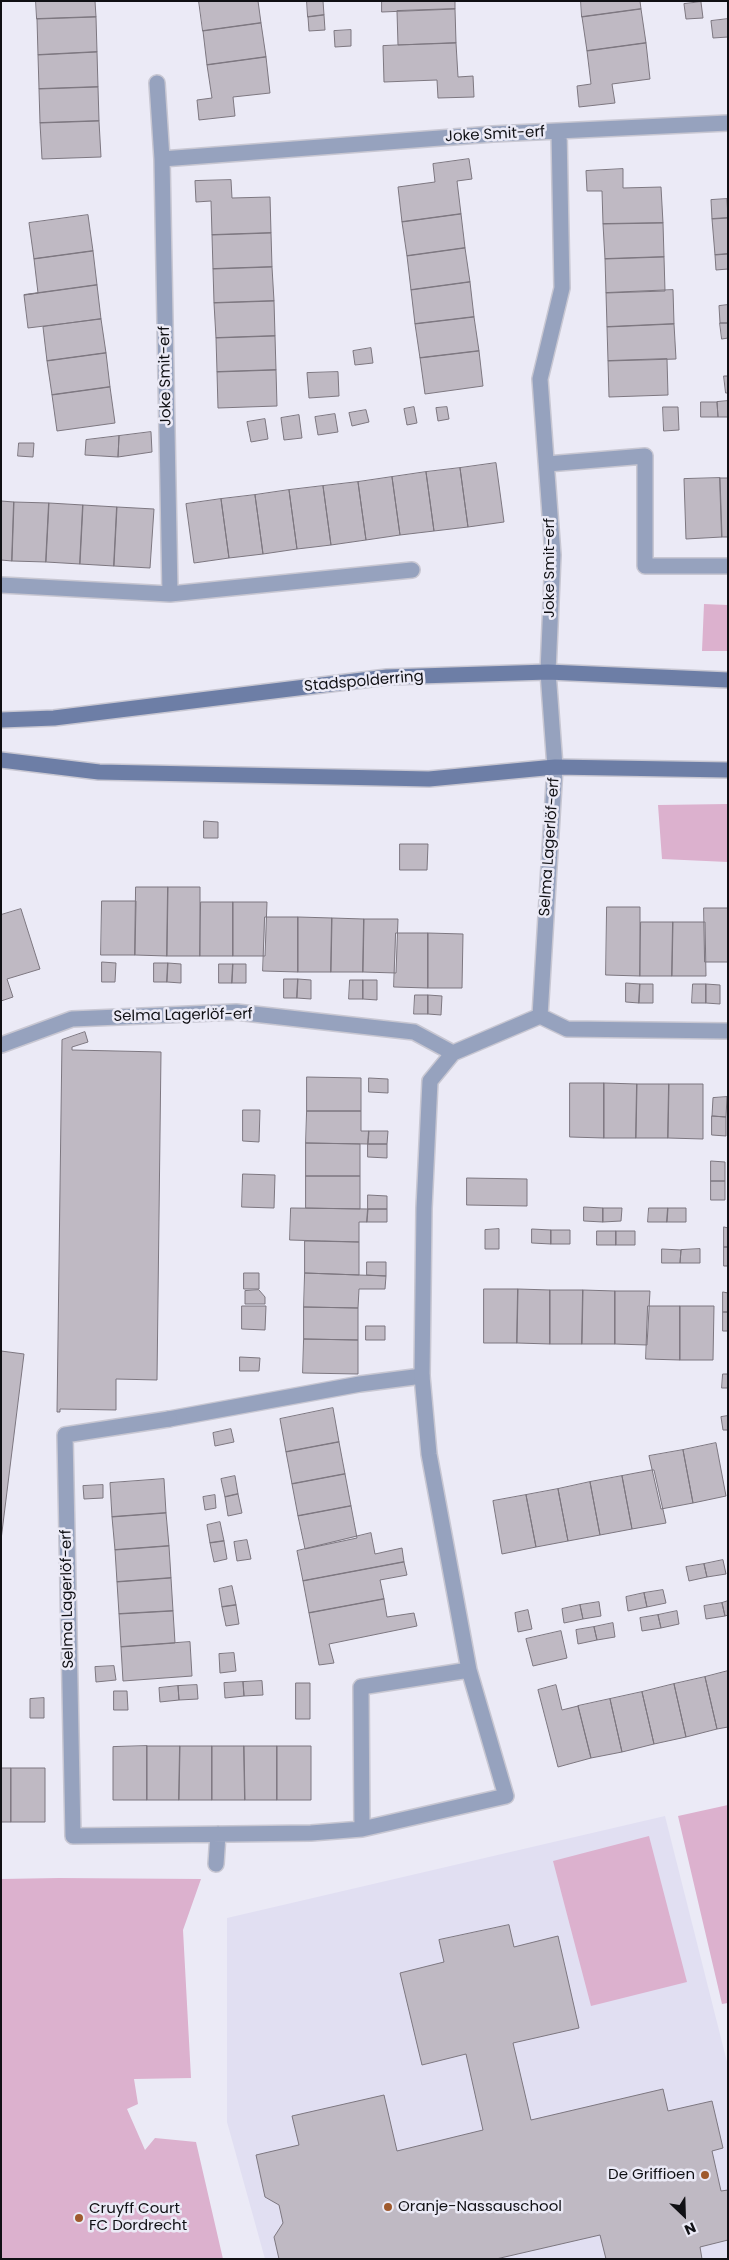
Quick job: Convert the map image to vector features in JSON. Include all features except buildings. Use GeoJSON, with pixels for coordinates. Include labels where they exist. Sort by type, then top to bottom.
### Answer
{"type":"FeatureCollection","features":[{"type":"Feature","properties":{"kind":"street","name":"Joke Smit-erf"},"geometry":{"type":"LineString","coordinates":[[157,83],[162,159],[170,594]]}},
{"type":"Feature","properties":{"kind":"street","name":"Joke Smit-erf"},"geometry":{"type":"LineString","coordinates":[[162,159],[494,134],[728,123]]}},
{"type":"Feature","properties":{"kind":"street","name":"Joke Smit-erf"},"geometry":{"type":"LineString","coordinates":[[555,767],[548,672],[553,555],[540,379],[562,288],[559,131]]}},
{"type":"Feature","properties":{"kind":"street"},"geometry":{"type":"LineString","coordinates":[[547,464],[645,456],[645,566],[728,566]]}},
{"type":"Feature","properties":{"kind":"street"},"geometry":{"type":"LineString","coordinates":[[1,585],[170,594],[412,570]]}},
{"type":"Feature","properties":{"kind":"street","name":"Stadspolderring"},"geometry":{"type":"LineString","coordinates":[[1,720],[54,718],[387,677],[548,672],[728,680]]}},
{"type":"Feature","properties":{"kind":"street"},"geometry":{"type":"LineString","coordinates":[[1,760],[99,772],[429,779],[555,767],[728,770]]}},
{"type":"Feature","properties":{"kind":"street","name":"Selma Lagerlöf-erf"},"geometry":{"type":"LineString","coordinates":[[422,1376],[360,1384],[169,1419],[65,1435],[73,1836],[311,1833],[362,1829],[506,1796],[469,1670],[429,1454],[422,1376],[424,1208],[430,1081],[453,1053],[540,1016],[555,767]]}},
{"type":"Feature","properties":{"kind":"street","name":"Selma Lagerlöf-erf"},"geometry":{"type":"LineString","coordinates":[[1,1045],[72,1019],[236,1012],[414,1032],[453,1053]]}},
{"type":"Feature","properties":{"kind":"street"},"geometry":{"type":"LineString","coordinates":[[540,1016],[567,1028],[728,1031]]}},
{"type":"Feature","properties":{"kind":"street"},"geometry":{"type":"LineString","coordinates":[[362,1829],[361,1687],[469,1670]]}},
{"type":"Feature","properties":{"kind":"street"},"geometry":{"type":"LineString","coordinates":[[216,1864],[218,1834]]}},
{"type":"Feature","properties":{"kind":"shaded area"},"geometry":{"type":"Polygon","coordinates":[[[704,604],[728,605],[728,651],[702,651],[704,604]]]}},
{"type":"Feature","properties":{"kind":"shaded area"},"geometry":{"type":"Polygon","coordinates":[[[728,804],[728,862],[662,859],[658,805],[728,804]]]}},
{"type":"Feature","properties":{"kind":"shaded area"},"geometry":{"type":"Polygon","coordinates":[[[728,1805],[728,2003],[722,2004],[678,1816],[728,1805]]]}},
{"type":"Feature","properties":{"kind":"shaded area"},"geometry":{"type":"Polygon","coordinates":[[[665,1816],[728,2066],[728,2259],[265,2259],[227,2122],[227,1918],[665,1816]]]}},
{"type":"Feature","properties":{"kind":"shaded area"},"geometry":{"type":"Polygon","coordinates":[[[649,1836],[687,1982],[591,2006],[553,1861],[649,1836]]]}},
{"type":"Feature","properties":{"kind":"shaded area"},"geometry":{"type":"Polygon","coordinates":[[[1,1879],[201,1879],[183,1930],[191,2078],[134,2079],[138,2104],[127,2109],[145,2150],[155,2138],[196,2142],[223,2259],[1,2259],[1,1879]]]}},
{"type":"Feature","properties":{"kind":"place","name":"De Griffioen"},"geometry":{"type":"Point","coordinates":[705,2175]}},
{"type":"Feature","properties":{"kind":"place","name":"Oranje-Nassauschool"},"geometry":{"type":"Point","coordinates":[388,2207]}},
{"type":"Feature","properties":{"kind":"place","name":"Cruyff Court FC Dordrecht"},"geometry":{"type":"Point","coordinates":[79,2218]}}]}
